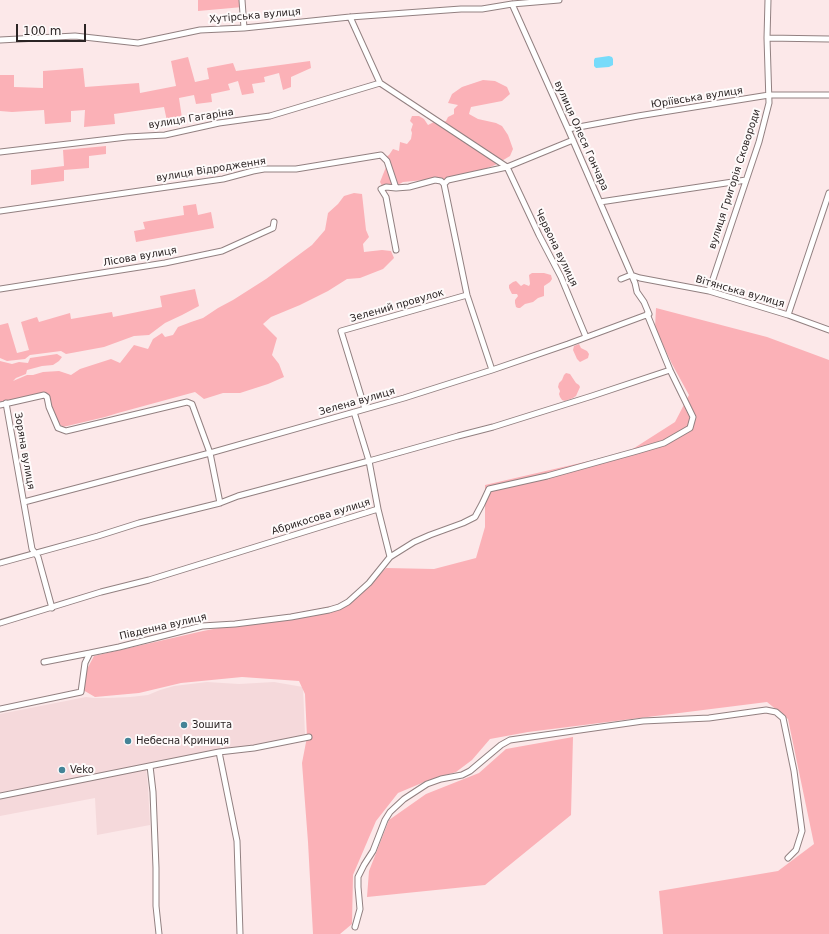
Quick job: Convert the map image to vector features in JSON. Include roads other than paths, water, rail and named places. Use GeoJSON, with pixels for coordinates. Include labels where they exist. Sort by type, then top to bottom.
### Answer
{"type":"FeatureCollection","features":[{"type":"Feature","properties":{"kind":"street"},"geometry":{"type":"LineString","coordinates":[[242,0],[244,28]]}},
{"type":"Feature","properties":{"kind":"street","name":"Хутірська вулиця"},"geometry":{"type":"LineString","coordinates":[[1,39],[75,36],[138,43],[200,30],[244,28],[350,17],[461,9],[482,9],[512,4],[559,0]]}},
{"type":"Feature","properties":{"kind":"street","name":"вулиця Григорія Сковороди"},"geometry":{"type":"LineString","coordinates":[[709,291],[759,142],[769,103],[768,0]]}},
{"type":"Feature","properties":{"kind":"street","name":"вулиця Олеся Гончара"},"geometry":{"type":"LineString","coordinates":[[512,4],[631,275]]}},
{"type":"Feature","properties":{"kind":"street"},"geometry":{"type":"LineString","coordinates":[[350,17],[380,83],[507,167]]}},
{"type":"Feature","properties":{"kind":"street"},"geometry":{"type":"LineString","coordinates":[[768,38],[829,39]]}},
{"type":"Feature","properties":{"kind":"street","name":"вулиця Гагаріна"},"geometry":{"type":"LineString","coordinates":[[0,152],[128,137],[165,135],[219,123],[270,116],[380,83]]}},
{"type":"Feature","properties":{"kind":"street","name":"Юріївська вулиця"},"geometry":{"type":"LineString","coordinates":[[568,129],[769,95],[829,95]]}},
{"type":"Feature","properties":{"kind":"street"},"geometry":{"type":"LineString","coordinates":[[444,184],[448,180],[507,167],[573,140]]}},
{"type":"Feature","properties":{"kind":"street","name":"вулиця Відродження"},"geometry":{"type":"LineString","coordinates":[[0,211],[223,179],[259,170],[296,169],[381,155],[387,161],[396,188]]}},
{"type":"Feature","properties":{"kind":"street","name":"Червона вулиця"},"geometry":{"type":"LineString","coordinates":[[507,167],[539,235],[561,277],[586,337]]}},
{"type":"Feature","properties":{"kind":"street"},"geometry":{"type":"LineString","coordinates":[[396,250],[386,197],[381,189],[386,187],[396,188],[409,186],[435,180],[441,181],[444,184],[467,295],[492,370]]}},
{"type":"Feature","properties":{"kind":"street"},"geometry":{"type":"LineString","coordinates":[[600,202],[746,180]]}},
{"type":"Feature","properties":{"kind":"street"},"geometry":{"type":"LineString","coordinates":[[788,315],[829,193]]}},
{"type":"Feature","properties":{"kind":"street","name":"Лісова вулиця"},"geometry":{"type":"LineString","coordinates":[[0,289],[166,263],[222,250],[273,228],[274,222]]}},
{"type":"Feature","properties":{"kind":"street"},"geometry":{"type":"LineString","coordinates":[[378,509],[390,557],[430,534],[463,523],[475,517],[489,489],[547,476],[664,443],[690,428],[693,417],[670,370],[647,314],[649,314],[648,310],[637,292],[631,275],[620,279]]}},
{"type":"Feature","properties":{"kind":"street","name":"Вітянська вулиця"},"geometry":{"type":"LineString","coordinates":[[631,275],[709,291],[788,315],[829,330]]}},
{"type":"Feature","properties":{"kind":"street"},"geometry":{"type":"LineString","coordinates":[[634,283],[640,278]]}},
{"type":"Feature","properties":{"kind":"street","name":"Зелений провулок"},"geometry":{"type":"LineString","coordinates":[[364,409],[341,331],[467,295]]}},
{"type":"Feature","properties":{"kind":"street","name":"Зелена вулиця"},"geometry":{"type":"LineString","coordinates":[[24,502],[210,453],[404,398],[492,370],[647,314]]}},
{"type":"Feature","properties":{"kind":"street"},"geometry":{"type":"LineString","coordinates":[[0,563],[139,523],[493,427],[670,370]]}},
{"type":"Feature","properties":{"kind":"street"},"geometry":{"type":"LineString","coordinates":[[0,405],[44,395],[47,397],[49,407],[58,428],[66,431],[187,402],[192,404],[210,453],[220,502]]}},
{"type":"Feature","properties":{"kind":"street","name":"Зоряна вулиця"},"geometry":{"type":"LineString","coordinates":[[6,403],[32,549],[38,557],[52,608]]}},
{"type":"Feature","properties":{"kind":"street","name":"Абрикосова вулиця"},"geometry":{"type":"LineString","coordinates":[[0,623],[101,592],[149,580],[378,509],[369,461],[354,412]]}},
{"type":"Feature","properties":{"kind":"street","name":"Південна вулиця"},"geometry":{"type":"LineString","coordinates":[[44,662],[119,647],[202,626],[235,624],[291,617],[339,607],[348,602],[369,583],[390,557]]}},
{"type":"Feature","properties":{"kind":"street"},"geometry":{"type":"LineString","coordinates":[[0,709],[81,692],[85,663],[90,653]]}},
{"type":"Feature","properties":{"kind":"street"},"geometry":{"type":"LineString","coordinates":[[356,927],[360,909],[358,877],[373,851],[383,823],[390,812],[404,799],[427,784],[470,772],[501,745],[510,740],[643,721],[709,718],[766,710],[776,712],[783,718],[794,770],[802,831],[796,850],[788,858]]}},
{"type":"Feature","properties":{"kind":"street"},"geometry":{"type":"LineString","coordinates":[[0,796],[219,752],[254,748],[309,737]]}},
{"type":"Feature","properties":{"kind":"street"},"geometry":{"type":"LineString","coordinates":[[219,752],[237,841],[240,934]]}},
{"type":"Feature","properties":{"kind":"street"},"geometry":{"type":"LineString","coordinates":[[150,766],[153,792],[156,906],[159,934]]}},
{"type":"Feature","properties":{"kind":"water"},"geometry":{"type":"Polygon","coordinates":[[[609,56],[613,59],[613,65],[609,67],[596,68],[594,66],[595,58],[609,56]]]}},
{"type":"Feature","properties":{"kind":"place","name":"Зошита"},"geometry":{"type":"Point","coordinates":[184,725]}},
{"type":"Feature","properties":{"kind":"place","name":"Небесна Криниця"},"geometry":{"type":"Point","coordinates":[128,741]}},
{"type":"Feature","properties":{"kind":"place","name":"Veko"},"geometry":{"type":"Point","coordinates":[62,770]}}]}
